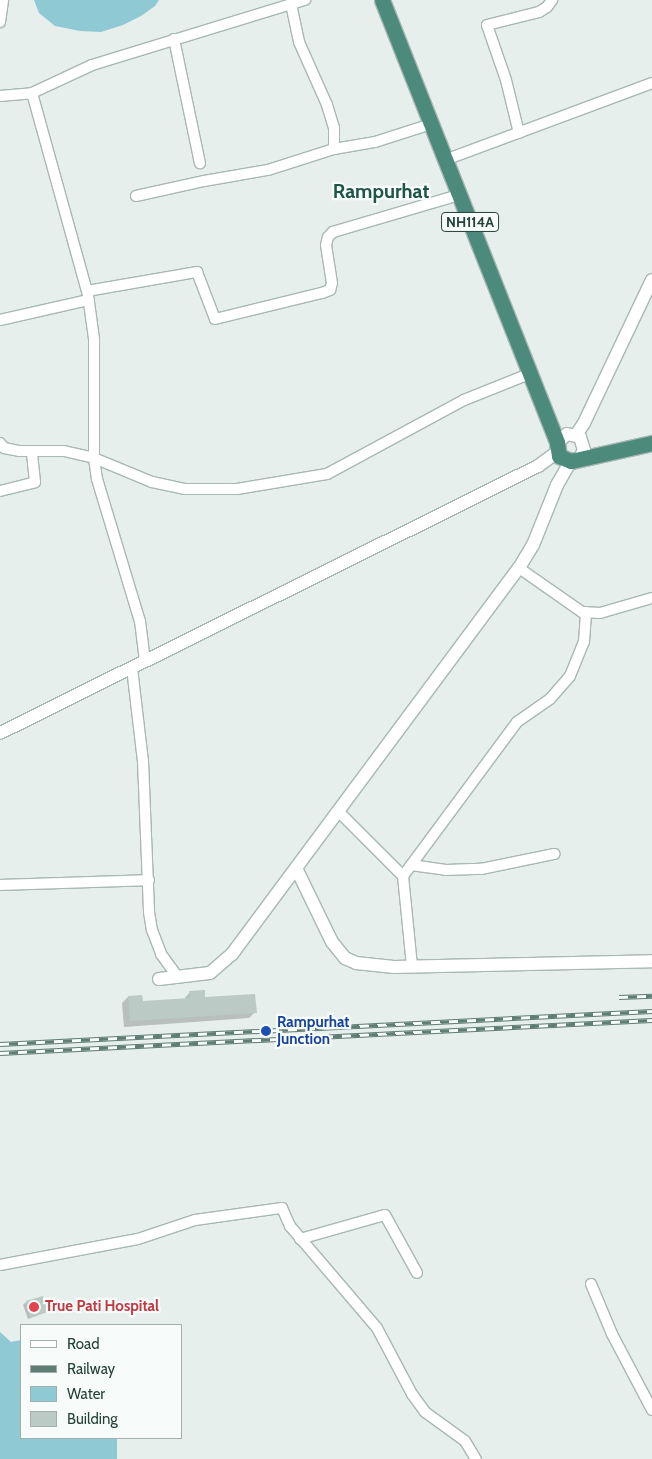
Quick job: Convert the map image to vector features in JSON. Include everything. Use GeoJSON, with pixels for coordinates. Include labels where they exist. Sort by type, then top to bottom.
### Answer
{"type":"FeatureCollection","features":[{"type":"Feature","properties":{"kind":"highway","name":"NH114A"},"geometry":{"type":"LineString","coordinates":[[382,0],[557,448]]}},
{"type":"Feature","properties":{"kind":"highway"},"geometry":{"type":"LineString","coordinates":[[557,448],[563,459],[576,460],[652,444]]}},
{"type":"Feature","properties":{"kind":"street"},"geometry":{"type":"LineString","coordinates":[[0,22],[3,0]]}},
{"type":"Feature","properties":{"kind":"street"},"geometry":{"type":"LineString","coordinates":[[0,96],[32,93],[80,70],[305,0]]}},
{"type":"Feature","properties":{"kind":"street"},"geometry":{"type":"LineString","coordinates":[[520,133],[506,80],[487,25],[540,12],[552,0]]}},
{"type":"Feature","properties":{"kind":"street"},"geometry":{"type":"LineString","coordinates":[[290,4],[298,42],[330,112],[334,128],[334,149]]}},
{"type":"Feature","properties":{"kind":"street"},"geometry":{"type":"LineString","coordinates":[[174,40],[200,163]]}},
{"type":"Feature","properties":{"kind":"street"},"geometry":{"type":"LineString","coordinates":[[445,160],[652,83]]}},
{"type":"Feature","properties":{"kind":"street"},"geometry":{"type":"LineString","coordinates":[[32,93],[88,296],[94,340],[94,458],[97,479],[138,612],[143,633],[145,661]]}},
{"type":"Feature","properties":{"kind":"street"},"geometry":{"type":"LineString","coordinates":[[136,196],[204,181],[268,170],[334,149],[375,142],[431,124]]}},
{"type":"Feature","properties":{"kind":"street"},"geometry":{"type":"LineString","coordinates":[[0,320],[88,296],[198,272],[216,319],[322,293],[330,290],[332,283],[326,245],[328,238],[333,232],[459,195]]}},
{"type":"Feature","properties":{"kind":"street"},"geometry":{"type":"LineString","coordinates":[[576,435],[652,280]]}},
{"type":"Feature","properties":{"kind":"street"},"geometry":{"type":"LineString","coordinates":[[0,443],[4,448],[32,452],[64,451],[94,458],[152,482],[184,489],[221,490],[327,474],[464,400],[529,374]]}},
{"type":"Feature","properties":{"kind":"street"},"geometry":{"type":"LineString","coordinates":[[0,733],[538,466],[557,448],[567,434],[576,435],[584,445],[576,460],[557,485],[533,545],[519,568],[297,870],[223,964],[210,973],[159,979]]}},
{"type":"Feature","properties":{"kind":"street"},"geometry":{"type":"LineString","coordinates":[[0,491],[34,482],[32,452]]}},
{"type":"Feature","properties":{"kind":"street"},"geometry":{"type":"LineString","coordinates":[[519,568],[572,606],[586,612],[600,613],[652,598]]}},
{"type":"Feature","properties":{"kind":"street"},"geometry":{"type":"LineString","coordinates":[[403,876],[517,722],[550,699],[570,676],[584,642],[586,612]]}},
{"type":"Feature","properties":{"kind":"street"},"geometry":{"type":"LineString","coordinates":[[132,668],[143,761],[152,930],[161,954],[178,977]]}},
{"type":"Feature","properties":{"kind":"street"},"geometry":{"type":"LineString","coordinates":[[339,812],[403,876],[412,966]]}},
{"type":"Feature","properties":{"kind":"street"},"geometry":{"type":"LineString","coordinates":[[411,866],[446,870],[481,869],[554,854]]}},
{"type":"Feature","properties":{"kind":"street"},"geometry":{"type":"LineString","coordinates":[[297,870],[332,942],[350,962],[412,966],[652,961]]}},
{"type":"Feature","properties":{"kind":"street"},"geometry":{"type":"LineString","coordinates":[[0,885],[149,880]]}},
{"type":"Feature","properties":{"kind":"street"},"geometry":{"type":"LineString","coordinates":[[0,1265],[138,1240],[195,1220],[282,1208],[290,1226],[300,1240],[377,1328],[412,1394],[425,1412],[466,1441],[476,1459]]}},
{"type":"Feature","properties":{"kind":"street"},"geometry":{"type":"LineString","coordinates":[[300,1240],[385,1215],[417,1273]]}},
{"type":"Feature","properties":{"kind":"street"},"geometry":{"type":"LineString","coordinates":[[591,1284],[612,1334],[652,1410]]}},
{"type":"Feature","properties":{"kind":"water"},"geometry":{"type":"Polygon","coordinates":[[[34,0],[159,0],[155,6],[141,16],[123,25],[101,32],[80,31],[55,26],[39,13],[34,0]]]}},
{"type":"Feature","properties":{"kind":"water"},"geometry":{"type":"Polygon","coordinates":[[[0,1332],[11,1342],[20,1340],[20,1439],[117,1439],[117,1459],[0,1459],[0,1332]]]}},
{"type":"Feature","properties":{"kind":"building"},"geometry":{"type":"Polygon","coordinates":[[[205,990],[205,997],[255,994],[257,1013],[130,1021],[128,996],[142,995],[143,1001],[190,998],[189,991],[205,990]]]}},
{"type":"Feature","properties":{"kind":"building"},"geometry":{"type":"Polygon","coordinates":[[[43,1296],[48,1312],[30,1317],[26,1301],[43,1296]]]}},
{"type":"Feature","properties":{"kind":"railway"},"geometry":{"type":"LineString","coordinates":[[619,997],[652,996]]}},
{"type":"Feature","properties":{"kind":"railway"},"geometry":{"type":"LineString","coordinates":[[0,1044],[652,1011]]}},
{"type":"Feature","properties":{"kind":"railway"},"geometry":{"type":"LineString","coordinates":[[0,1053],[652,1020]]}},
{"type":"Feature","properties":{"kind":"place","name":"Rampurhat Junction"},"geometry":{"type":"Point","coordinates":[266,1031]}},
{"type":"Feature","properties":{"kind":"place","name":"True Pati Hospital"},"geometry":{"type":"Point","coordinates":[34,1307]}},
{"type":"Feature","properties":{"kind":"district","name":"Rampurhat"},"geometry":{"type":"Point","coordinates":[381,191]}}]}
